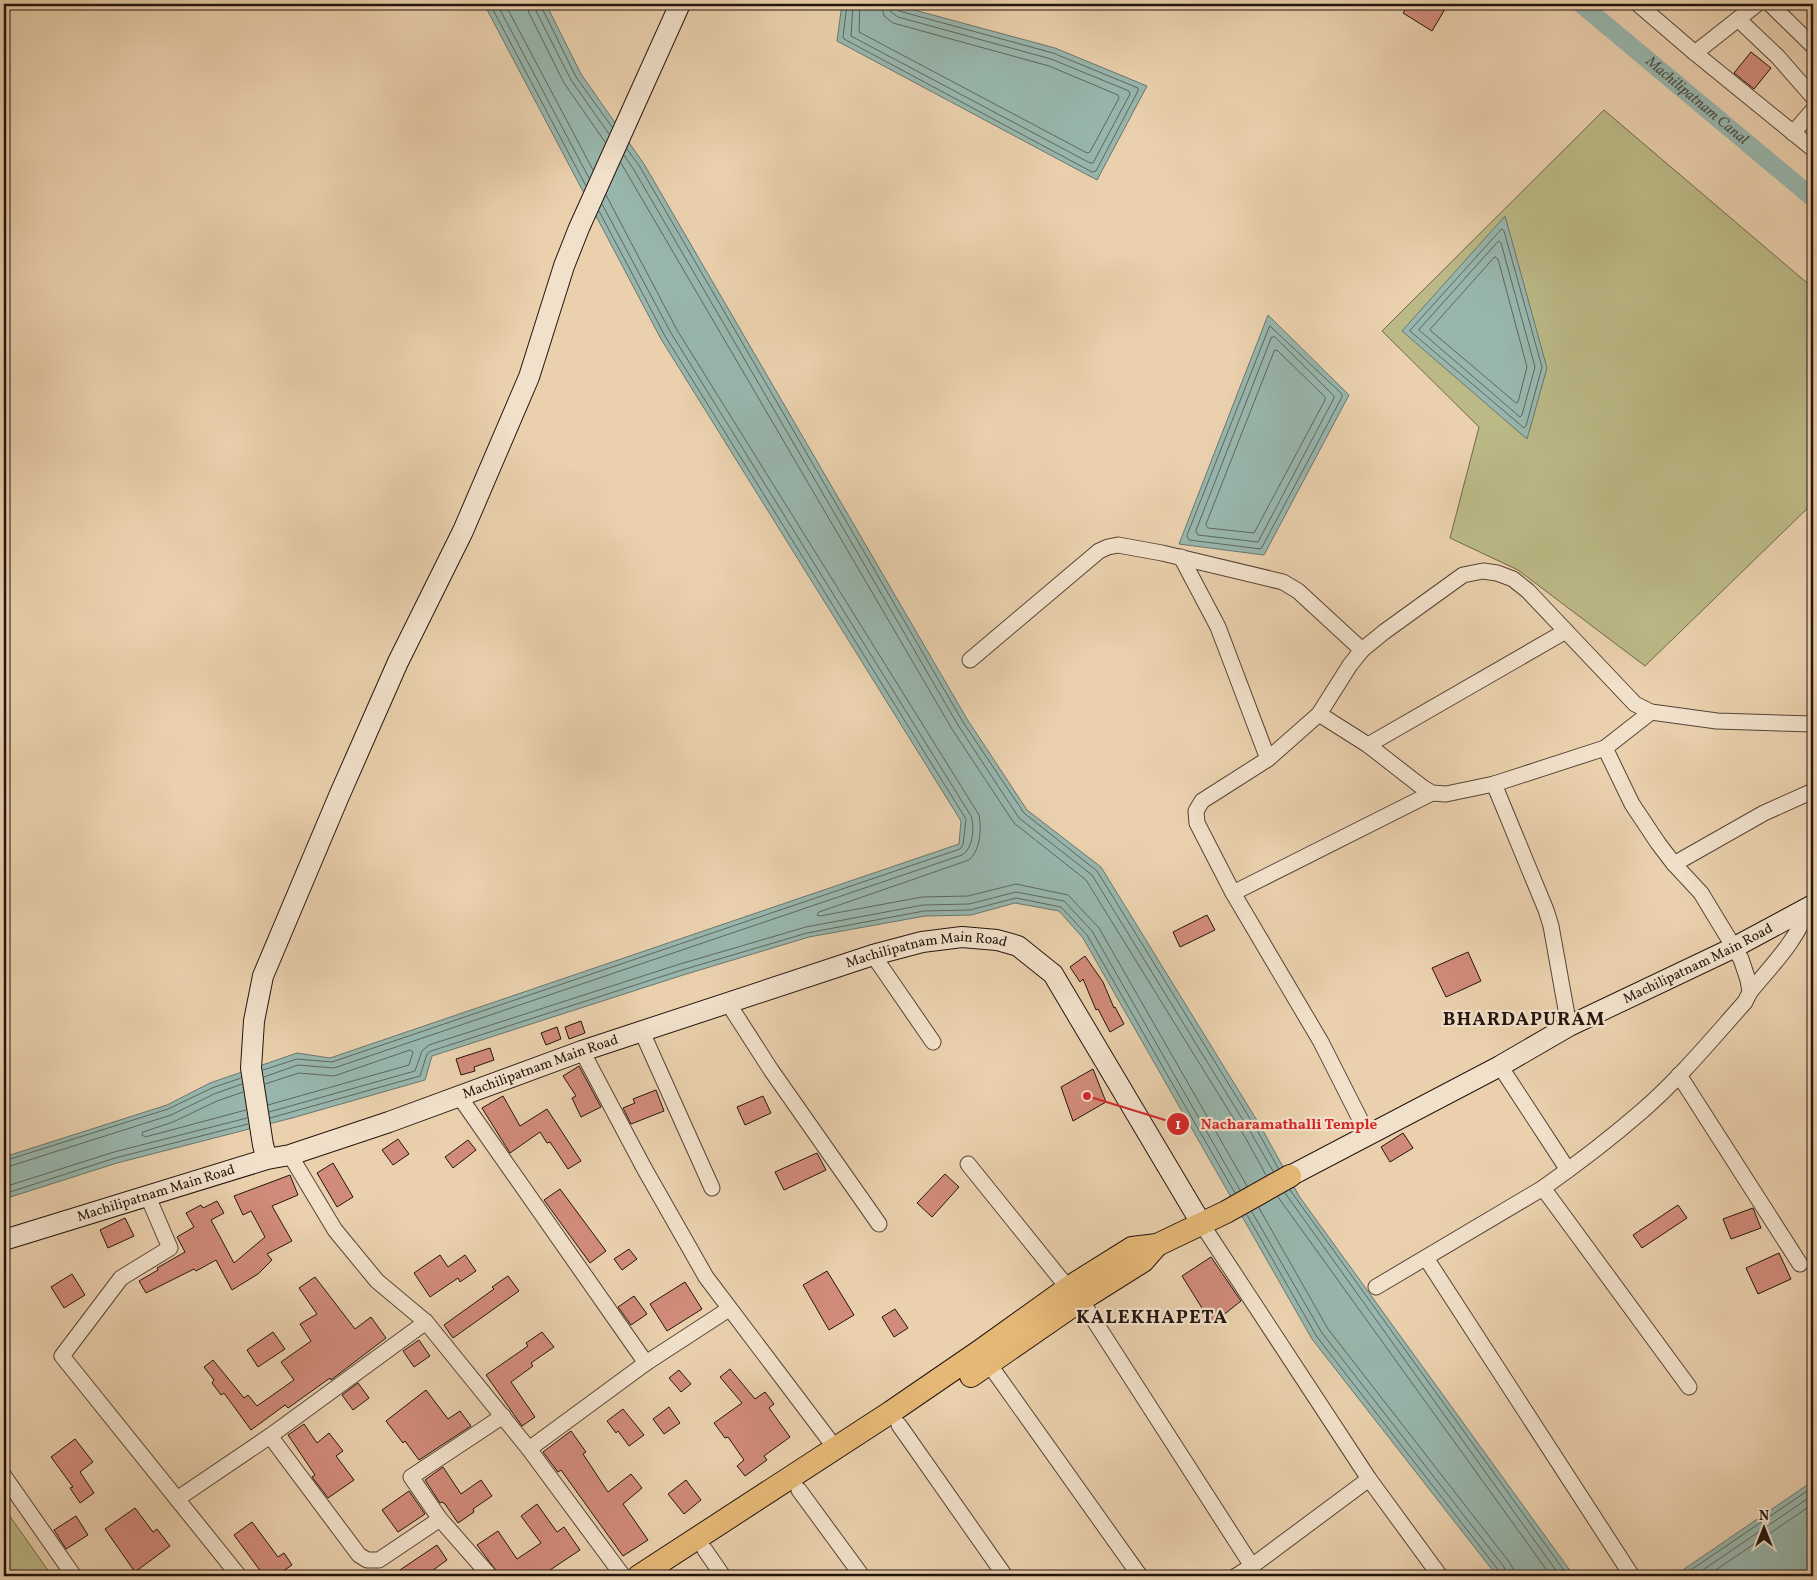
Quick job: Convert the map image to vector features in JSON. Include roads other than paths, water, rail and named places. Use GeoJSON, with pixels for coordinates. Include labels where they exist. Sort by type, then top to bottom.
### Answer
{"type":"FeatureCollection","features":[{"type":"Feature","properties":{"kind":"main road"},"geometry":{"type":"LineString","coordinates":[[265,1152],[251,1068],[254,1021],[263,976],[390,680],[463,531],[518,403],[529,377],[564,266],[579,228],[680,4]]}},
{"type":"Feature","properties":{"kind":"main road","name":"Machilipatnam Main Road"},"geometry":{"type":"LineString","coordinates":[[4,1240],[148,1197],[265,1152],[290,1155],[582,1051],[873,955],[922,942],[962,937],[997,940],[1018,946],[1053,974],[1201,1223],[1226,1212],[1290,1176],[1500,1066],[1569,1026],[1737,953],[1811,907]]}},
{"type":"Feature","properties":{"kind":"main road"},"geometry":{"type":"LineString","coordinates":[[639,1576],[836,1449],[980,1352],[1075,1294],[1144,1261],[1157,1245],[1201,1223]]}},
{"type":"Feature","properties":{"kind":"main road"},"geometry":{"type":"LineString","coordinates":[[664,1576],[899,1425],[990,1364],[1075,1294]]}},
{"type":"Feature","properties":{"kind":"street"},"geometry":{"type":"LineString","coordinates":[[1638,4],[1813,149]]}},
{"type":"Feature","properties":{"kind":"street"},"geometry":{"type":"LineString","coordinates":[[1695,53],[1757,4]]}},
{"type":"Feature","properties":{"kind":"street"},"geometry":{"type":"LineString","coordinates":[[1770,4],[1813,46]]}},
{"type":"Feature","properties":{"kind":"street"},"geometry":{"type":"LineString","coordinates":[[1738,19],[1778,58],[1813,97]]}},
{"type":"Feature","properties":{"kind":"street"},"geometry":{"type":"LineString","coordinates":[[1793,133],[1813,110]]}},
{"type":"Feature","properties":{"kind":"street"},"geometry":{"type":"LineString","coordinates":[[970,660],[1100,551],[1108,547],[1118,546],[1181,557],[1283,582],[1298,591],[1362,650]]}},
{"type":"Feature","properties":{"kind":"street"},"geometry":{"type":"LineString","coordinates":[[1181,557],[1218,627],[1268,759]]}},
{"type":"Feature","properties":{"kind":"street"},"geometry":{"type":"LineString","coordinates":[[1368,1135],[1321,1042],[1234,893],[1197,822],[1196,811],[1202,801],[1268,759],[1319,714],[1350,664],[1362,650],[1463,575],[1483,571],[1498,573],[1513,580],[1528,591],[1635,704],[1651,712],[1717,721],[1813,724]]}},
{"type":"Feature","properties":{"kind":"street"},"geometry":{"type":"LineString","coordinates":[[1368,746],[1566,631]]}},
{"type":"Feature","properties":{"kind":"street"},"geometry":{"type":"LineString","coordinates":[[1319,714],[1368,746],[1422,787],[1432,793],[1446,794],[1494,784],[1605,748],[1651,712]]}},
{"type":"Feature","properties":{"kind":"street"},"geometry":{"type":"LineString","coordinates":[[1605,748],[1632,804],[1674,864],[1701,893],[1737,953],[1748,980],[1750,992]]}},
{"type":"Feature","properties":{"kind":"street"},"geometry":{"type":"LineString","coordinates":[[1494,784],[1551,926],[1569,1026]]}},
{"type":"Feature","properties":{"kind":"street"},"geometry":{"type":"LineString","coordinates":[[1674,864],[1764,813],[1813,791]]}},
{"type":"Feature","properties":{"kind":"street"},"geometry":{"type":"LineString","coordinates":[[1234,893],[1432,793]]}},
{"type":"Feature","properties":{"kind":"street"},"geometry":{"type":"LineString","coordinates":[[1376,1287],[1543,1188],[1643,1110],[1679,1075],[1745,1002],[1750,992],[1796,935],[1811,907]]}},
{"type":"Feature","properties":{"kind":"street"},"geometry":{"type":"LineString","coordinates":[[873,955],[933,1042]]}},
{"type":"Feature","properties":{"kind":"street"},"geometry":{"type":"LineString","coordinates":[[728,1003],[771,1070],[879,1224]]}},
{"type":"Feature","properties":{"kind":"street"},"geometry":{"type":"LineString","coordinates":[[642,1032],[712,1188]]}},
{"type":"Feature","properties":{"kind":"street"},"geometry":{"type":"LineString","coordinates":[[582,1051],[685,1242],[706,1277],[836,1449]]}},
{"type":"Feature","properties":{"kind":"street"},"geometry":{"type":"LineString","coordinates":[[1500,1066],[1568,1170]]}},
{"type":"Feature","properties":{"kind":"street"},"geometry":{"type":"LineString","coordinates":[[1679,1075],[1800,1264]]}},
{"type":"Feature","properties":{"kind":"street"},"geometry":{"type":"LineString","coordinates":[[459,1096],[646,1363]]}},
{"type":"Feature","properties":{"kind":"street"},"geometry":{"type":"LineString","coordinates":[[290,1155],[341,1237],[377,1281],[426,1322],[529,1449],[623,1576]]}},
{"type":"Feature","properties":{"kind":"street"},"geometry":{"type":"LineString","coordinates":[[968,1164],[1075,1294],[1252,1566]]}},
{"type":"Feature","properties":{"kind":"street"},"geometry":{"type":"LineString","coordinates":[[1543,1188],[1689,1386]]}},
{"type":"Feature","properties":{"kind":"street"},"geometry":{"type":"LineString","coordinates":[[148,1197],[170,1248],[121,1278],[62,1356],[239,1576]]}},
{"type":"Feature","properties":{"kind":"street"},"geometry":{"type":"LineString","coordinates":[[1201,1223],[1368,1479],[1440,1576]]}},
{"type":"Feature","properties":{"kind":"street"},"geometry":{"type":"LineString","coordinates":[[1426,1258],[1632,1576]]}},
{"type":"Feature","properties":{"kind":"street"},"geometry":{"type":"LineString","coordinates":[[529,1449],[646,1363],[729,1309]]}},
{"type":"Feature","properties":{"kind":"street"},"geometry":{"type":"LineString","coordinates":[[177,1499],[270,1436],[426,1322]]}},
{"type":"Feature","properties":{"kind":"street"},"geometry":{"type":"LineString","coordinates":[[990,1364],[1140,1576]]}},
{"type":"Feature","properties":{"kind":"street"},"geometry":{"type":"LineString","coordinates":[[490,1576],[440,1519],[411,1477],[503,1416]]}},
{"type":"Feature","properties":{"kind":"street"},"geometry":{"type":"LineString","coordinates":[[899,1425],[1005,1576]]}},
{"type":"Feature","properties":{"kind":"street"},"geometry":{"type":"LineString","coordinates":[[270,1436],[359,1555],[367,1560],[379,1560],[440,1519]]}},
{"type":"Feature","properties":{"kind":"street"},"geometry":{"type":"LineString","coordinates":[[4,1476],[74,1576]]}},
{"type":"Feature","properties":{"kind":"street"},"geometry":{"type":"LineString","coordinates":[[1236,1576],[1368,1479]]}},
{"type":"Feature","properties":{"kind":"street"},"geometry":{"type":"LineString","coordinates":[[799,1490],[862,1576]]}},
{"type":"Feature","properties":{"kind":"street"},"geometry":{"type":"LineString","coordinates":[[705,1550],[722,1576]]}},
{"type":"Feature","properties":{"kind":"water"},"geometry":{"type":"Polygon","coordinates":[[[484,4],[546,4],[581,74],[644,164],[967,719],[1027,810],[1101,867],[1261,1127],[1299,1196],[1574,1576],[1497,1576],[1312,1339],[1083,938],[1059,911],[1015,903],[971,915],[925,916],[809,937],[683,975],[432,1056],[425,1080],[292,1118],[117,1163],[4,1199],[4,1157],[167,1105],[210,1083],[297,1053],[330,1058],[959,844],[961,821],[661,339],[484,4]]]}},
{"type":"Feature","properties":{"kind":"water"},"geometry":{"type":"Polygon","coordinates":[[[842,4],[892,4],[1055,48],[1147,86],[1097,180],[837,41],[842,4]]]}},
{"type":"Feature","properties":{"kind":"water"},"geometry":{"type":"Polygon","coordinates":[[[1505,216],[1547,368],[1527,439],[1402,331],[1505,216]]]}},
{"type":"Feature","properties":{"kind":"water"},"geometry":{"type":"Polygon","coordinates":[[[1268,315],[1349,395],[1264,555],[1179,544],[1268,315]]]}},
{"type":"Feature","properties":{"kind":"water"},"geometry":{"type":"Polygon","coordinates":[[[1813,1481],[1813,1576],[1674,1576],[1813,1481]]]}},
{"type":"Feature","properties":{"kind":"waterway","name":"Machilipatnam Canal"},"geometry":{"type":"LineString","coordinates":[[1581,4],[1813,198]]}},
{"type":"Feature","properties":{"kind":"place","name":"Nacharamathalli Temple"},"geometry":{"type":"Point","coordinates":[1087,1096]}},
{"type":"Feature","properties":{"kind":"district","name":"BHARDAPURAM"},"geometry":{"type":"Point","coordinates":[1524,1020]}},
{"type":"Feature","properties":{"kind":"district","name":"KALEKHAPETA"},"geometry":{"type":"Point","coordinates":[1152,1318]}}]}
